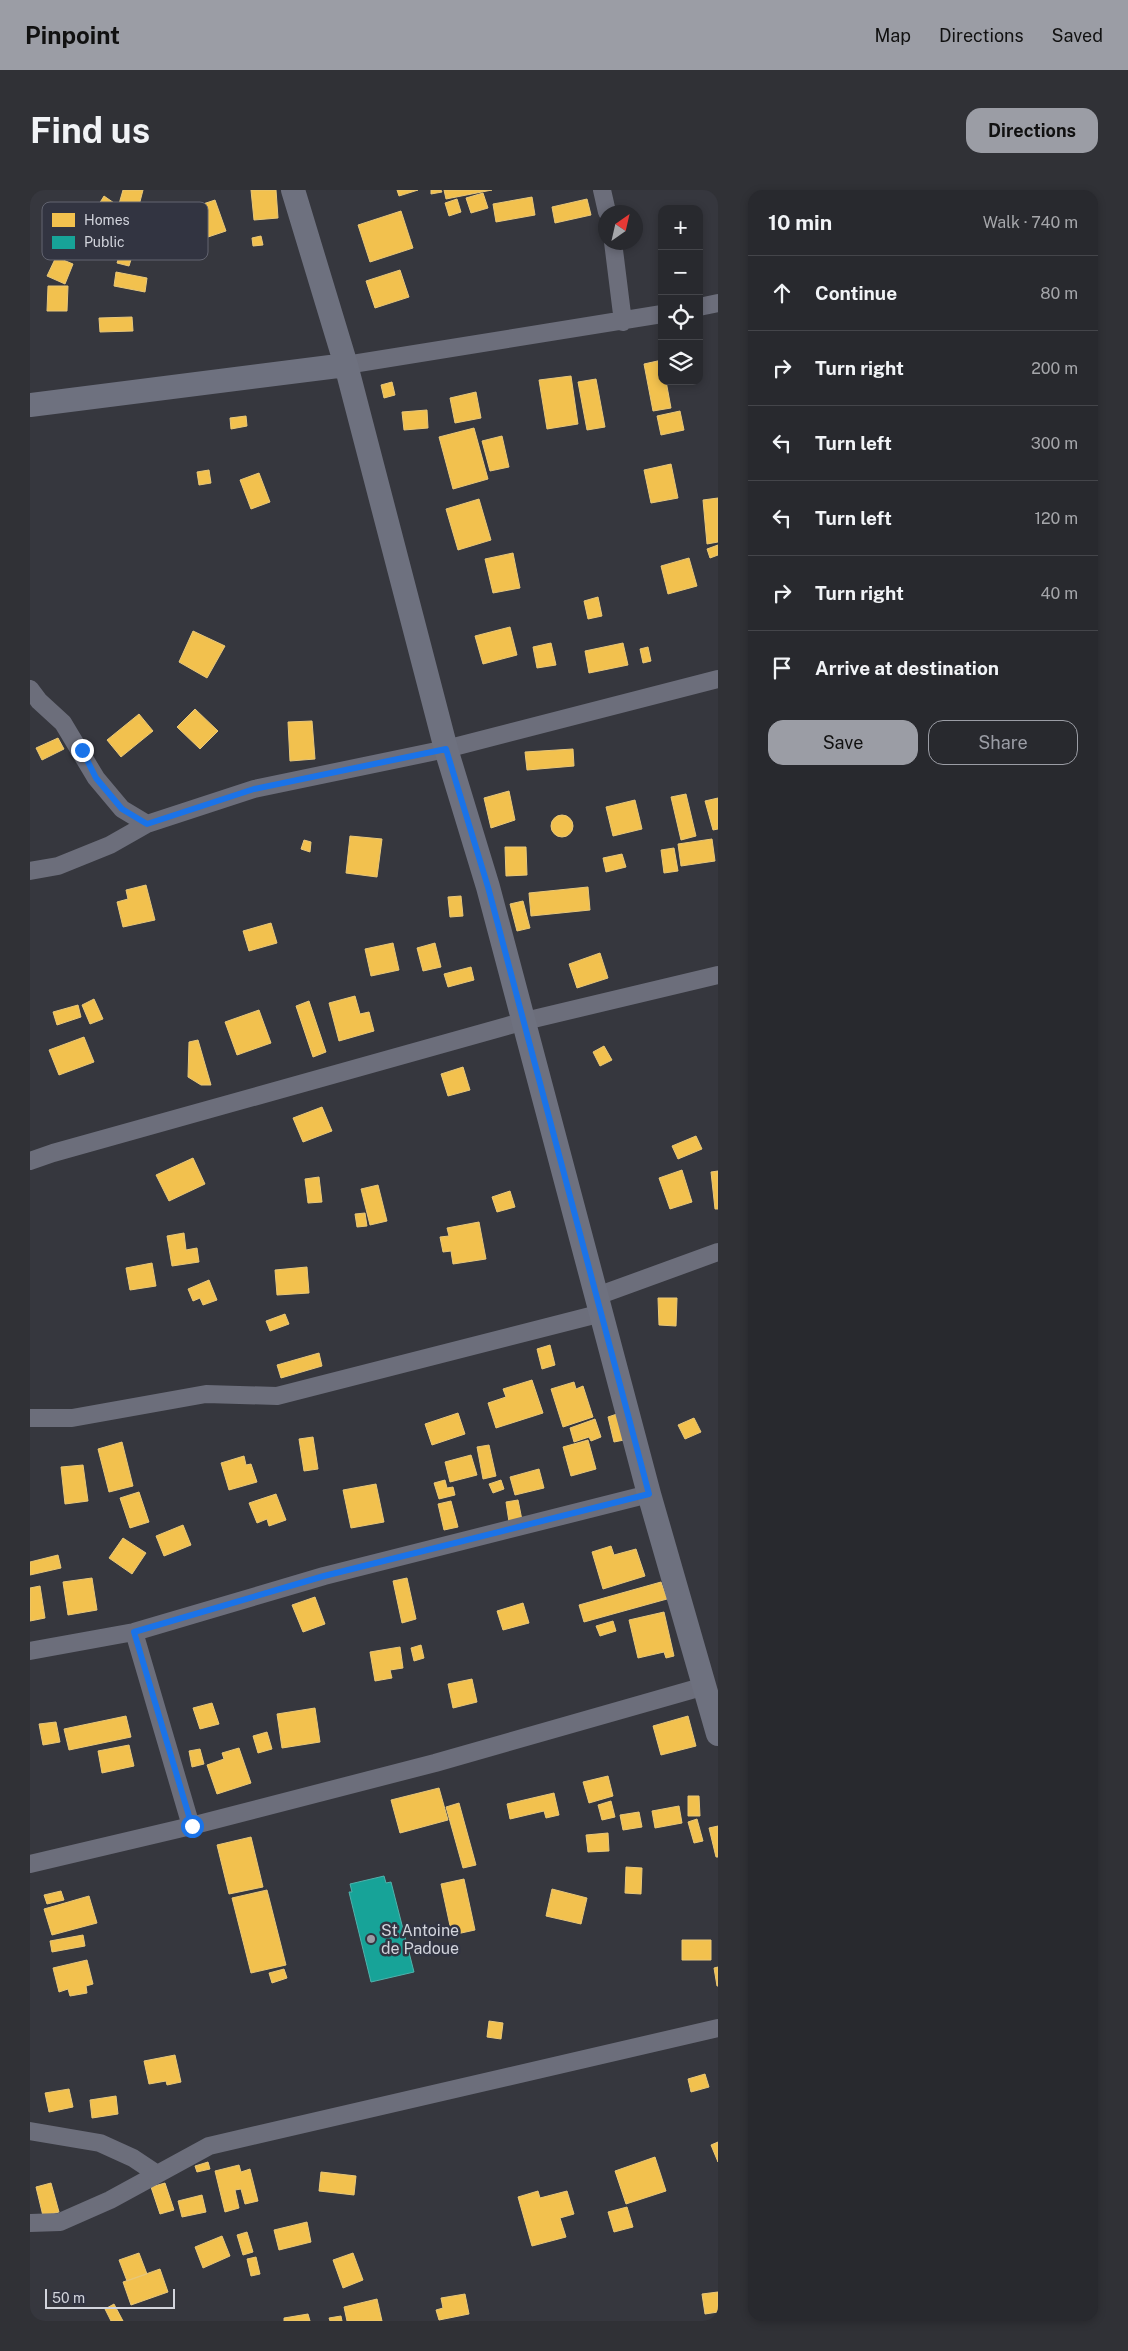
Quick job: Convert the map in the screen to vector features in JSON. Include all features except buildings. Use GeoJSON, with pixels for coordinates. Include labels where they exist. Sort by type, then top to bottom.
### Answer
{"type":"FeatureCollection","features":[{"type":"Feature","properties":{"kind":"main road"},"geometry":{"type":"LineString","coordinates":[[293,190],[346,365],[446,749],[488,887],[649,1494],[717,1728]]}},
{"type":"Feature","properties":{"kind":"main road"},"geometry":{"type":"LineString","coordinates":[[30,405],[346,365]]}},
{"type":"Feature","properties":{"kind":"street"},"geometry":{"type":"LineString","coordinates":[[602,190],[605,205]]}},
{"type":"Feature","properties":{"kind":"street"},"geometry":{"type":"LineString","coordinates":[[614,250],[623,322]]}},
{"type":"Feature","properties":{"kind":"street"},"geometry":{"type":"LineString","coordinates":[[703,306],[718,303]]}},
{"type":"Feature","properties":{"kind":"street"},"geometry":{"type":"LineString","coordinates":[[346,365],[623,322],[658,315]]}},
{"type":"Feature","properties":{"kind":"street"},"geometry":{"type":"LineString","coordinates":[[30,871],[58,866],[101,849],[147,824],[254,789],[446,749],[718,679]]}},
{"type":"Feature","properties":{"kind":"street"},"geometry":{"type":"LineString","coordinates":[[30,689],[39,701],[63,723],[96,778],[122,809],[147,824]]}},
{"type":"Feature","properties":{"kind":"street"},"geometry":{"type":"LineString","coordinates":[[30,1162],[53,1153],[525,1021],[718,975]]}},
{"type":"Feature","properties":{"kind":"street"},"geometry":{"type":"LineString","coordinates":[[30,1418],[72,1418],[206,1394],[277,1396],[600,1305],[718,1252]]}},
{"type":"Feature","properties":{"kind":"street"},"geometry":{"type":"LineString","coordinates":[[30,1651],[134,1632],[324,1576],[649,1494]]}},
{"type":"Feature","properties":{"kind":"street"},"geometry":{"type":"LineString","coordinates":[[134,1632],[192,1826]]}},
{"type":"Feature","properties":{"kind":"street"},"geometry":{"type":"LineString","coordinates":[[30,1864],[192,1826],[435,1763],[704,1686]]}},
{"type":"Feature","properties":{"kind":"street"},"geometry":{"type":"LineString","coordinates":[[30,2223],[60,2222],[110,2200],[209,2146],[718,2028]]}},
{"type":"Feature","properties":{"kind":"street"},"geometry":{"type":"LineString","coordinates":[[30,2130],[100,2143],[133,2158],[157,2174]]}},
{"type":"Feature","properties":{"kind":"place","name":"St Antoine de Padoue"},"geometry":{"type":"Point","coordinates":[371,1939]}},
{"type":"Feature","properties":{"kind":"route"},"geometry":{"type":"LineString","coordinates":[[82,750],[96,778],[122,809],[147,824],[254,789],[446,749],[488,887],[525,1021],[649,1494],[324,1576],[134,1632],[192,1826]]}}]}
